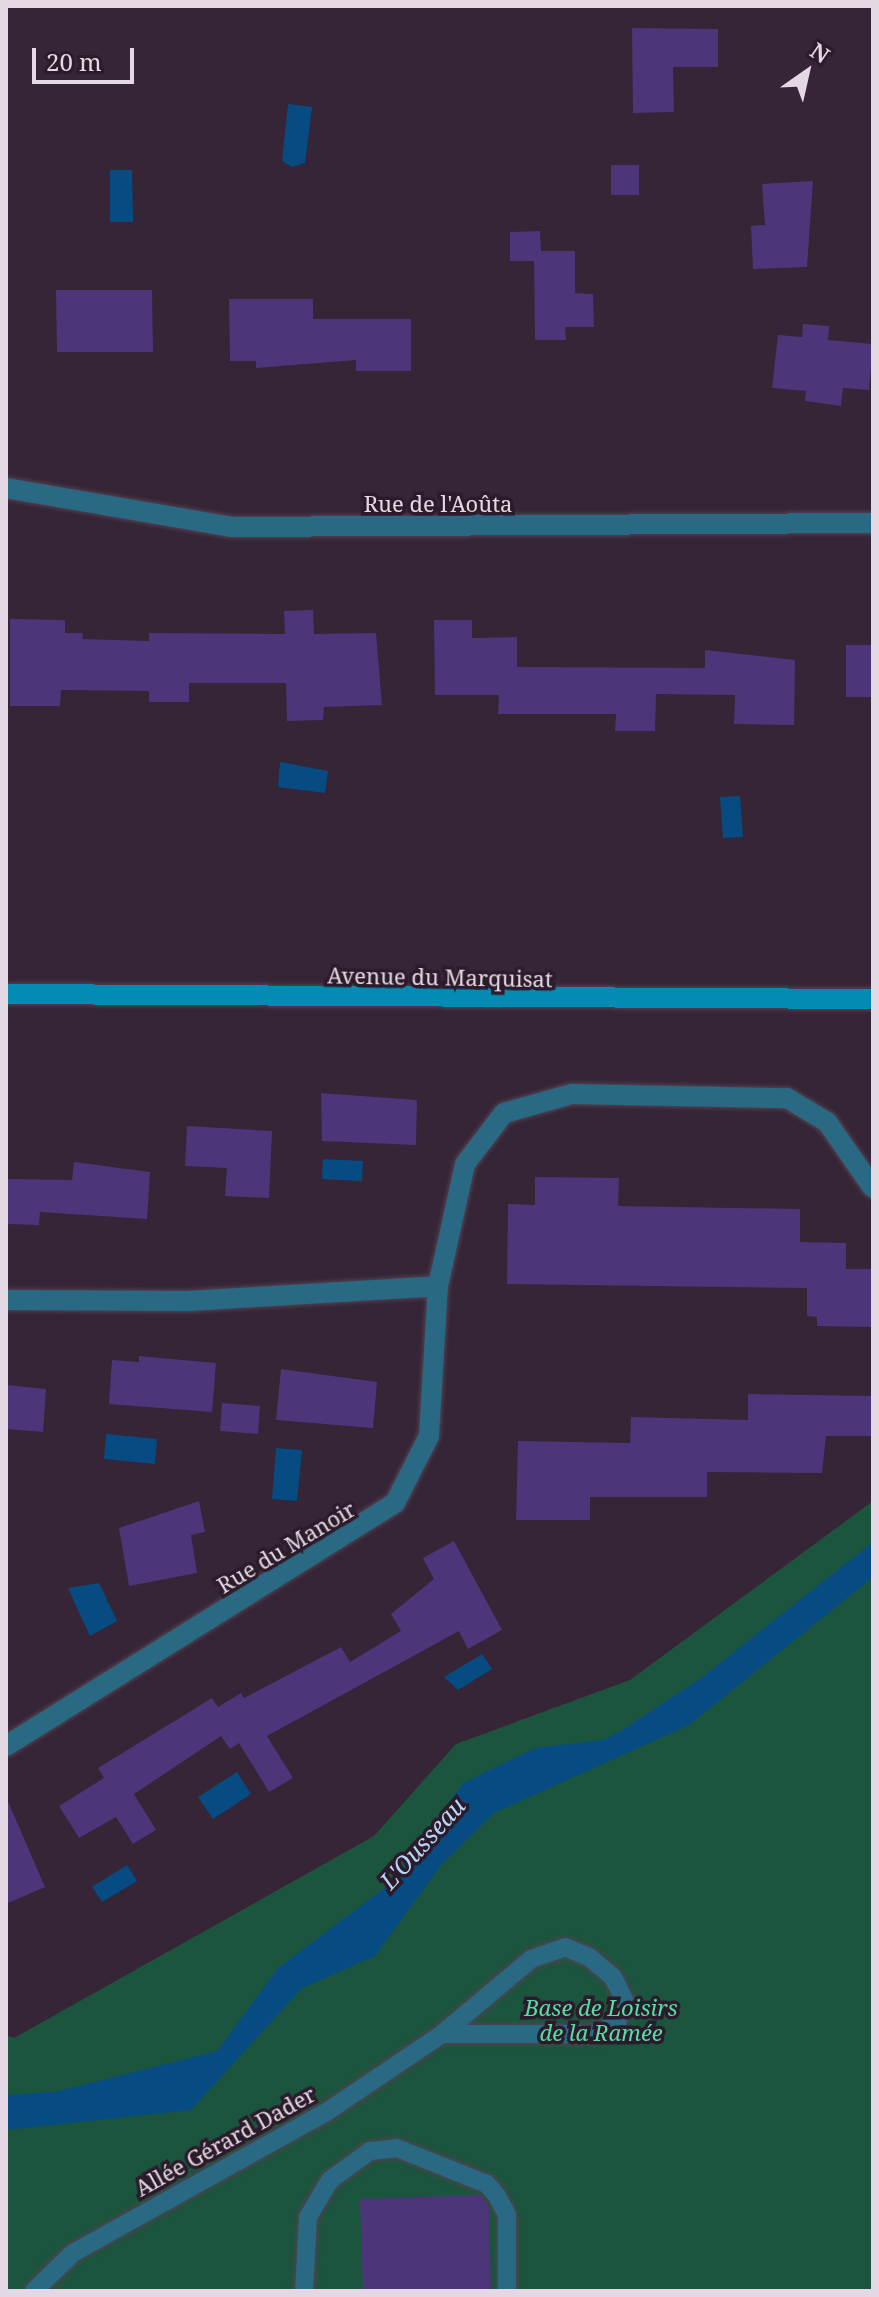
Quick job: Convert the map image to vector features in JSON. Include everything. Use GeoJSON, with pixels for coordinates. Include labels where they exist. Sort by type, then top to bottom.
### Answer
{"type":"FeatureCollection","features":[{"type":"Feature","properties":{"kind":"main road","name":"Avenue du Marquisat"},"geometry":{"type":"LineString","coordinates":[[6,994],[873,999]]}},
{"type":"Feature","properties":{"kind":"street","name":"Rue de l'Aoûta"},"geometry":{"type":"LineString","coordinates":[[6,488],[232,527],[873,523]]}},
{"type":"Feature","properties":{"kind":"street","name":"Rue du Manoir"},"geometry":{"type":"LineString","coordinates":[[6,1746],[395,1503],[429,1436],[438,1286],[473,1146],[504,1113],[546,1096],[787,1098],[827,1122],[847,1161],[873,1188]]}},
{"type":"Feature","properties":{"kind":"street"},"geometry":{"type":"LineString","coordinates":[[6,1300],[188,1301],[438,1286]]}},
{"type":"Feature","properties":{"kind":"lane","name":"Allée Gérard Dader"},"geometry":{"type":"LineString","coordinates":[[34,2291],[73,2253],[325,2113],[442,2034],[531,1959],[565,1947],[613,1977],[624,2000],[617,2023],[595,2034],[442,2034]]}},
{"type":"Feature","properties":{"kind":"lane"},"geometry":{"type":"LineString","coordinates":[[304,2291],[308,2217],[330,2180],[370,2151],[397,2148],[487,2184],[497,2196],[507,2215],[507,2291]]}},
{"type":"Feature","properties":{"kind":"green space","name":"Base de Loisirs de la Ramée"},"geometry":{"type":"Polygon","coordinates":[[[873,1501],[873,2291],[6,2291],[6,2035],[14,2038],[374,1836],[456,1744],[630,1680],[873,1501]]]}},
{"type":"Feature","properties":{"kind":"water"},"geometry":{"type":"Polygon","coordinates":[[[288,104],[312,107],[305,163],[292,167],[282,161],[288,104]]]}},
{"type":"Feature","properties":{"kind":"water"},"geometry":{"type":"Polygon","coordinates":[[[110,170],[132,170],[133,222],[110,222],[110,170]]]}},
{"type":"Feature","properties":{"kind":"water"},"geometry":{"type":"Polygon","coordinates":[[[280,762],[328,771],[325,793],[278,787],[280,762]]]}},
{"type":"Feature","properties":{"kind":"water"},"geometry":{"type":"Polygon","coordinates":[[[740,796],[743,837],[723,838],[720,797],[740,796]]]}},
{"type":"Feature","properties":{"kind":"water"},"geometry":{"type":"Polygon","coordinates":[[[323,1159],[363,1161],[362,1181],[322,1179],[323,1159]]]}},
{"type":"Feature","properties":{"kind":"water"},"geometry":{"type":"Polygon","coordinates":[[[106,1434],[157,1439],[155,1464],[104,1459],[106,1434]]]}},
{"type":"Feature","properties":{"kind":"water"},"geometry":{"type":"Polygon","coordinates":[[[276,1448],[302,1450],[297,1501],[272,1499],[276,1448]]]}},
{"type":"Feature","properties":{"kind":"water","name":"L'Ousseau"},"geometry":{"type":"Polygon","coordinates":[[[873,1542],[873,1577],[689,1725],[494,1813],[441,1865],[375,1956],[302,1988],[191,2110],[6,2130],[6,2095],[55,2092],[217,2051],[278,1968],[391,1883],[463,1783],[535,1748],[604,1740],[622,1730],[701,1678],[873,1542]]]}},
{"type":"Feature","properties":{"kind":"water"},"geometry":{"type":"Polygon","coordinates":[[[99,1583],[117,1621],[90,1636],[68,1588],[99,1583]]]}},
{"type":"Feature","properties":{"kind":"water"},"geometry":{"type":"Polygon","coordinates":[[[482,1654],[492,1669],[458,1690],[444,1677],[482,1654]]]}},
{"type":"Feature","properties":{"kind":"water"},"geometry":{"type":"Polygon","coordinates":[[[237,1772],[251,1794],[213,1819],[198,1797],[237,1772]]]}},
{"type":"Feature","properties":{"kind":"water"},"geometry":{"type":"Polygon","coordinates":[[[127,1865],[137,1881],[102,1902],[92,1887],[127,1865]]]}},
{"type":"Feature","properties":{"kind":"building"},"geometry":{"type":"Polygon","coordinates":[[[632,28],[718,29],[718,67],[673,67],[674,112],[633,113],[632,28]]]}},
{"type":"Feature","properties":{"kind":"building"},"geometry":{"type":"Polygon","coordinates":[[[611,165],[639,165],[639,195],[611,195],[611,165]]]}},
{"type":"Feature","properties":{"kind":"building"},"geometry":{"type":"Polygon","coordinates":[[[813,181],[807,267],[753,269],[751,226],[765,225],[762,184],[813,181]]]}},
{"type":"Feature","properties":{"kind":"building"},"geometry":{"type":"Polygon","coordinates":[[[540,231],[541,251],[575,251],[575,293],[593,294],[594,327],[565,327],[566,340],[535,340],[534,261],[510,261],[510,232],[540,231]]]}},
{"type":"Feature","properties":{"kind":"building"},"geometry":{"type":"Polygon","coordinates":[[[56,290],[152,290],[153,352],[57,352],[56,290]]]}},
{"type":"Feature","properties":{"kind":"building"},"geometry":{"type":"Polygon","coordinates":[[[229,299],[313,299],[313,319],[411,319],[411,371],[356,371],[356,360],[256,368],[256,361],[230,361],[229,299]]]}},
{"type":"Feature","properties":{"kind":"building"},"geometry":{"type":"Polygon","coordinates":[[[803,324],[829,326],[828,340],[873,344],[869,390],[843,388],[841,406],[805,401],[806,391],[772,388],[778,335],[802,337],[803,324]]]}},
{"type":"Feature","properties":{"kind":"building"},"geometry":{"type":"Polygon","coordinates":[[[313,610],[314,634],[376,633],[382,705],[324,707],[323,720],[287,721],[286,683],[189,683],[189,702],[149,702],[149,691],[61,690],[60,706],[10,706],[10,619],[65,620],[65,633],[83,633],[82,639],[149,641],[149,633],[285,634],[284,611],[313,610]]]}},
{"type":"Feature","properties":{"kind":"building"},"geometry":{"type":"Polygon","coordinates":[[[434,620],[472,620],[472,638],[517,637],[517,667],[705,668],[705,650],[795,660],[794,725],[734,724],[735,695],[656,694],[655,731],[615,731],[616,714],[498,714],[499,695],[435,695],[434,620]]]}},
{"type":"Feature","properties":{"kind":"building"},"geometry":{"type":"Polygon","coordinates":[[[846,645],[873,645],[873,697],[846,697],[846,645]]]}},
{"type":"Feature","properties":{"kind":"building"},"geometry":{"type":"Polygon","coordinates":[[[321,1093],[417,1100],[416,1145],[322,1141],[321,1093]]]}},
{"type":"Feature","properties":{"kind":"building"},"geometry":{"type":"Polygon","coordinates":[[[187,1126],[272,1131],[269,1198],[225,1196],[227,1168],[185,1166],[187,1126]]]}},
{"type":"Feature","properties":{"kind":"building"},"geometry":{"type":"Polygon","coordinates":[[[74,1162],[150,1172],[147,1219],[40,1212],[39,1225],[6,1224],[6,1179],[72,1180],[74,1162]]]}},
{"type":"Feature","properties":{"kind":"building"},"geometry":{"type":"Polygon","coordinates":[[[535,1177],[619,1178],[618,1206],[800,1209],[800,1242],[846,1243],[846,1269],[873,1269],[873,1327],[817,1326],[817,1317],[807,1316],[807,1288],[507,1284],[508,1204],[535,1205],[535,1177]]]}},
{"type":"Feature","properties":{"kind":"building"},"geometry":{"type":"Polygon","coordinates":[[[139,1356],[216,1363],[212,1412],[109,1404],[112,1360],[139,1362],[139,1356]]]}},
{"type":"Feature","properties":{"kind":"building"},"geometry":{"type":"Polygon","coordinates":[[[281,1369],[377,1382],[373,1428],[276,1420],[281,1369]]]}},
{"type":"Feature","properties":{"kind":"building"},"geometry":{"type":"Polygon","coordinates":[[[6,1385],[46,1389],[43,1432],[6,1429],[6,1385]]]}},
{"type":"Feature","properties":{"kind":"building"},"geometry":{"type":"Polygon","coordinates":[[[748,1394],[873,1396],[873,1436],[826,1436],[822,1473],[707,1472],[707,1497],[590,1497],[590,1520],[516,1520],[518,1441],[630,1443],[631,1417],[748,1420],[748,1394]]]}},
{"type":"Feature","properties":{"kind":"building"},"geometry":{"type":"Polygon","coordinates":[[[222,1403],[260,1406],[258,1434],[220,1431],[222,1403]]]}},
{"type":"Feature","properties":{"kind":"building"},"geometry":{"type":"Polygon","coordinates":[[[199,1501],[205,1532],[191,1535],[197,1573],[129,1586],[119,1528],[199,1501]]]}},
{"type":"Feature","properties":{"kind":"building"},"geometry":{"type":"Polygon","coordinates":[[[454,1541],[502,1630],[468,1649],[459,1631],[267,1736],[293,1778],[269,1792],[239,1743],[230,1749],[221,1736],[134,1794],[156,1830],[133,1844],[116,1817],[79,1838],[59,1806],[104,1778],[98,1768],[212,1698],[218,1707],[241,1693],[244,1698],[341,1647],[350,1662],[401,1631],[391,1614],[434,1579],[423,1558],[454,1541]]]}},
{"type":"Feature","properties":{"kind":"building"},"geometry":{"type":"Polygon","coordinates":[[[6,1797],[45,1887],[6,1904],[6,1797]]]}},
{"type":"Feature","properties":{"kind":"building"},"geometry":{"type":"Polygon","coordinates":[[[481,2195],[489,2207],[491,2291],[363,2291],[360,2199],[481,2195]]]}}]}
